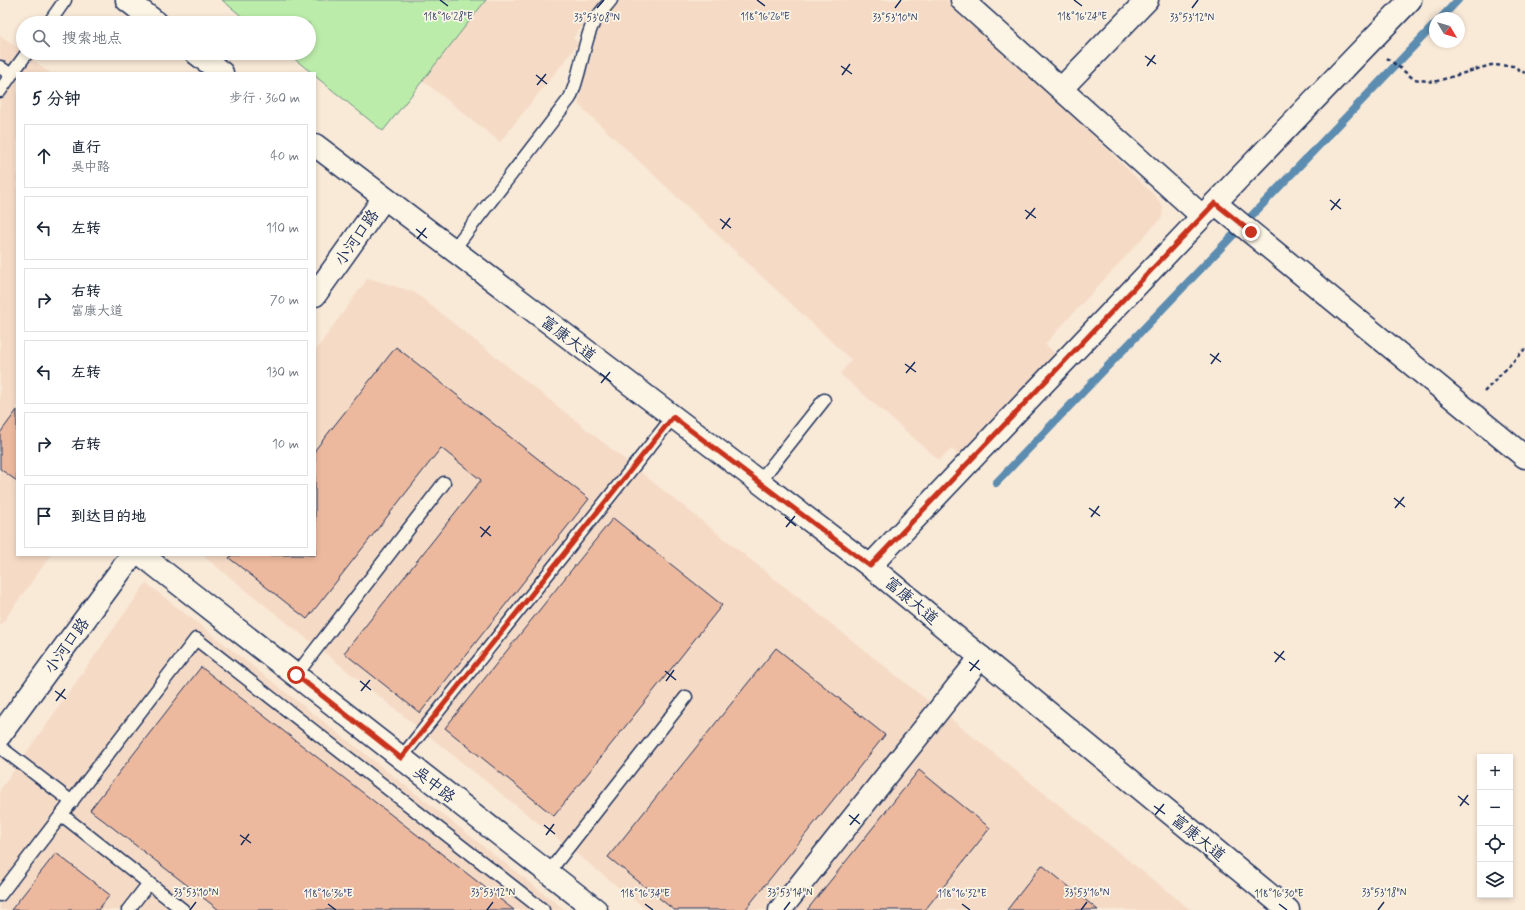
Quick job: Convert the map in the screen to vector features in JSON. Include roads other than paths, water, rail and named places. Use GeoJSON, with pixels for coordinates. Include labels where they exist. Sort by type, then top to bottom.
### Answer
{"type":"FeatureCollection","features":[{"type":"Feature","properties":{"kind":"street"},"geometry":{"type":"LineString","coordinates":[[127,0],[148,16]]}},
{"type":"Feature","properties":{"kind":"street"},"geometry":{"type":"LineString","coordinates":[[962,0],[1061,89],[1209,210],[1243,226],[1525,456]]}},
{"type":"Feature","properties":{"kind":"street"},"geometry":{"type":"LineString","coordinates":[[1061,89],[1147,0]]}},
{"type":"Feature","properties":{"kind":"street"},"geometry":{"type":"LineString","coordinates":[[870,566],[1410,0]]}},
{"type":"Feature","properties":{"kind":"street"},"geometry":{"type":"LineString","coordinates":[[205,60],[221,72]]}},
{"type":"Feature","properties":{"kind":"street","name":"富康大道"},"geometry":{"type":"LineString","coordinates":[[316,146],[870,566],[1288,910]]}},
{"type":"Feature","properties":{"kind":"street","name":"小河口路"},"geometry":{"type":"LineString","coordinates":[[316,294],[384,198]]}},
{"type":"Feature","properties":{"kind":"street","name":"小河口路"},"geometry":{"type":"LineString","coordinates":[[0,736],[131,556]]}},
{"type":"Feature","properties":{"kind":"street","name":"吴中路"},"geometry":{"type":"LineString","coordinates":[[143,556],[596,910]]}},
{"type":"Feature","properties":{"kind":"street"},"geometry":{"type":"LineString","coordinates":[[780,910],[981,658]]}},
{"type":"Feature","properties":{"kind":"lane"},"geometry":{"type":"LineString","coordinates":[[54,16],[65,0]]}},
{"type":"Feature","properties":{"kind":"lane"},"geometry":{"type":"LineString","coordinates":[[453,250],[570,98],[575,87],[591,28],[597,17],[610,0]]}},
{"type":"Feature","properties":{"kind":"lane"},"geometry":{"type":"LineString","coordinates":[[0,91],[22,60]]}},
{"type":"Feature","properties":{"kind":"lane"},"geometry":{"type":"LineString","coordinates":[[0,67],[11,75]]}},
{"type":"Feature","properties":{"kind":"lane"},"geometry":{"type":"LineString","coordinates":[[759,482],[824,400]]}},
{"type":"Feature","properties":{"kind":"lane"},"geometry":{"type":"LineString","coordinates":[[401,758],[673,417]]}},
{"type":"Feature","properties":{"kind":"lane"},"geometry":{"type":"LineString","coordinates":[[296,675],[444,483]]}},
{"type":"Feature","properties":{"kind":"lane"},"geometry":{"type":"LineString","coordinates":[[0,896],[196,639],[543,910]]}},
{"type":"Feature","properties":{"kind":"lane"},"geometry":{"type":"LineString","coordinates":[[548,873],[686,697]]}},
{"type":"Feature","properties":{"kind":"lane"},"geometry":{"type":"LineString","coordinates":[[0,747],[72,802]]}},
{"type":"Feature","properties":{"kind":"lane"},"geometry":{"type":"LineString","coordinates":[[62,815],[183,910]]}},
{"type":"Feature","properties":{"kind":"lane"},"geometry":{"type":"LineString","coordinates":[[128,910],[149,883]]}},
{"type":"Feature","properties":{"kind":"waterway"},"geometry":{"type":"LineString","coordinates":[[1447,12],[1458,0]]}},
{"type":"Feature","properties":{"kind":"waterway"},"geometry":{"type":"LineString","coordinates":[[996,483],[1429,30]]}}]}
